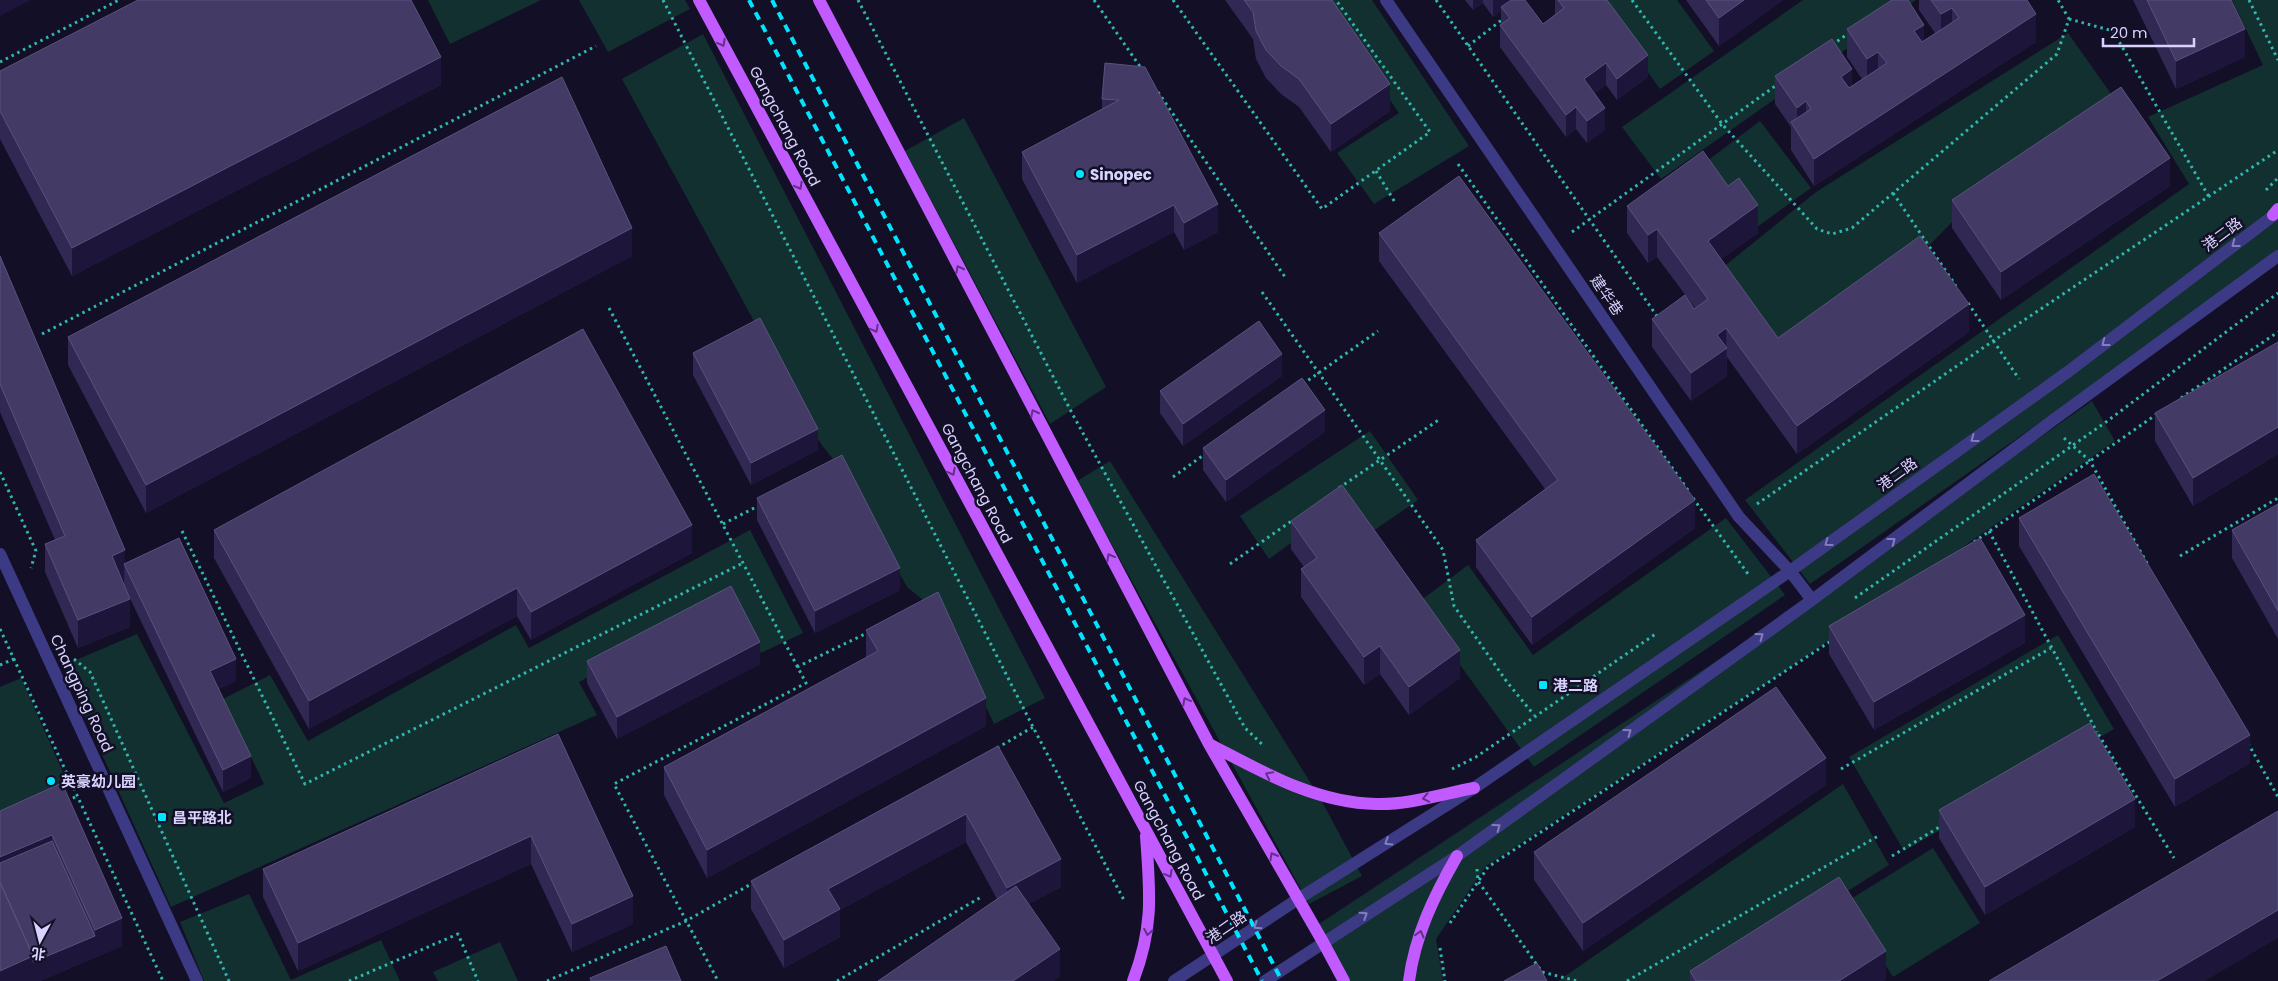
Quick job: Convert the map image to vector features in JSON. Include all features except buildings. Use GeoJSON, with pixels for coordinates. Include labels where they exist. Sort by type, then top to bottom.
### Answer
{"type":"FeatureCollection","features":[{"type":"Feature","properties":{"kind":"main road","name":"Gangchang Road"},"geometry":{"type":"LineString","coordinates":[[699,0],[1145,832],[1227,981]]}},
{"type":"Feature","properties":{"kind":"main road"},"geometry":{"type":"LineString","coordinates":[[819,0],[1209,744],[1344,981]]}},
{"type":"Feature","properties":{"kind":"main road"},"geometry":{"type":"LineString","coordinates":[[1209,744],[1278,780],[1314,793],[1347,801],[1377,804],[1409,801],[1474,788]]}},
{"type":"Feature","properties":{"kind":"main road"},"geometry":{"type":"LineString","coordinates":[[1133,981],[1148,936],[1150,917],[1145,832]]}},
{"type":"Feature","properties":{"kind":"main road"},"geometry":{"type":"LineString","coordinates":[[1409,981],[1422,924],[1435,895],[1457,856]]}},
{"type":"Feature","properties":{"kind":"street","name":"建华巷"},"geometry":{"type":"LineString","coordinates":[[1386,0],[1739,517],[1790,571],[1812,600]]}},
{"type":"Feature","properties":{"kind":"street","name":"港二路"},"geometry":{"type":"LineString","coordinates":[[1174,981],[1298,899],[1474,788],[1790,571],[2069,371],[2276,212]]}},
{"type":"Feature","properties":{"kind":"street"},"geometry":{"type":"LineString","coordinates":[[1265,981],[1457,856],[1812,600],[2278,256]]}},
{"type":"Feature","properties":{"kind":"street","name":"Changping Road"},"geometry":{"type":"LineString","coordinates":[[0,554],[197,981]]}},
{"type":"Feature","properties":{"kind":"path"},"geometry":{"type":"LineString","coordinates":[[0,62],[119,0]]}},
{"type":"Feature","properties":{"kind":"path"},"geometry":{"type":"LineString","coordinates":[[662,0],[1033,727],[1125,900],[1126,910]]}},
{"type":"Feature","properties":{"kind":"path"},"geometry":{"type":"LineString","coordinates":[[858,0],[1073,415],[1246,728],[1267,748]]}},
{"type":"Feature","properties":{"kind":"path"},"geometry":{"type":"LineString","coordinates":[[1094,0],[1147,76]]}},
{"type":"Feature","properties":{"kind":"path"},"geometry":{"type":"LineString","coordinates":[[1174,0],[1322,209],[1430,132],[1336,0]]}},
{"type":"Feature","properties":{"kind":"path"},"geometry":{"type":"LineString","coordinates":[[1436,0],[1661,321]]}},
{"type":"Feature","properties":{"kind":"path"},"geometry":{"type":"LineString","coordinates":[[1632,0],[1722,124],[1817,229],[1832,234],[1852,228],[2057,54],[2069,19]]}},
{"type":"Feature","properties":{"kind":"path"},"geometry":{"type":"LineString","coordinates":[[2058,0],[2069,19],[2114,31],[2208,197]]}},
{"type":"Feature","properties":{"kind":"path"},"geometry":{"type":"LineString","coordinates":[[2249,0],[2278,60]]}},
{"type":"Feature","properties":{"kind":"path"},"geometry":{"type":"LineString","coordinates":[[1468,46],[1506,17]]}},
{"type":"Feature","properties":{"kind":"path"},"geometry":{"type":"LineString","coordinates":[[1824,51],[1855,28]]}},
{"type":"Feature","properties":{"kind":"path"},"geometry":{"type":"LineString","coordinates":[[42,334],[596,46]]}},
{"type":"Feature","properties":{"kind":"path"},"geometry":{"type":"LineString","coordinates":[[1528,263],[1785,79]]}},
{"type":"Feature","properties":{"kind":"path"},"geometry":{"type":"LineString","coordinates":[[1152,84],[1285,277]]}},
{"type":"Feature","properties":{"kind":"path"},"geometry":{"type":"LineString","coordinates":[[1739,517],[1993,341],[2278,150]]}},
{"type":"Feature","properties":{"kind":"path"},"geometry":{"type":"LineString","coordinates":[[1458,164],[1746,573],[1767,586]]}},
{"type":"Feature","properties":{"kind":"path"},"geometry":{"type":"LineString","coordinates":[[1376,170],[1396,204]]}},
{"type":"Feature","properties":{"kind":"path"},"geometry":{"type":"LineString","coordinates":[[2260,195],[2278,178]]}},
{"type":"Feature","properties":{"kind":"path"},"geometry":{"type":"LineString","coordinates":[[1893,193],[1960,291]]}},
{"type":"Feature","properties":{"kind":"path"},"geometry":{"type":"LineString","coordinates":[[1262,292],[1443,550],[1454,606],[1507,682],[1534,715]]}},
{"type":"Feature","properties":{"kind":"path"},"geometry":{"type":"LineString","coordinates":[[1965,300],[2019,379]]}},
{"type":"Feature","properties":{"kind":"path"},"geometry":{"type":"LineString","coordinates":[[609,308],[806,683],[614,784],[718,981]]}},
{"type":"Feature","properties":{"kind":"path"},"geometry":{"type":"LineString","coordinates":[[1302,384],[1378,331]]}},
{"type":"Feature","properties":{"kind":"path"},"geometry":{"type":"LineString","coordinates":[[2174,403],[2278,332]]}},
{"type":"Feature","properties":{"kind":"path"},"geometry":{"type":"LineString","coordinates":[[2011,385],[2027,373]]}},
{"type":"Feature","properties":{"kind":"path"},"geometry":{"type":"LineString","coordinates":[[1972,542],[2166,409]]}},
{"type":"Feature","properties":{"kind":"path"},"geometry":{"type":"LineString","coordinates":[[1333,493],[1440,419]]}},
{"type":"Feature","properties":{"kind":"path"},"geometry":{"type":"LineString","coordinates":[[2049,424],[2090,461],[2152,573]]}},
{"type":"Feature","properties":{"kind":"path"},"geometry":{"type":"LineString","coordinates":[[1173,477],[1213,448]]}},
{"type":"Feature","properties":{"kind":"path"},"geometry":{"type":"LineString","coordinates":[[0,472],[36,551],[29,573]]}},
{"type":"Feature","properties":{"kind":"path"},"geometry":{"type":"LineString","coordinates":[[2180,556],[2278,498]]}},
{"type":"Feature","properties":{"kind":"path"},"geometry":{"type":"LineString","coordinates":[[723,524],[766,502]]}},
{"type":"Feature","properties":{"kind":"path"},"geometry":{"type":"LineString","coordinates":[[1230,564],[1301,515]]}},
{"type":"Feature","properties":{"kind":"path"},"geometry":{"type":"LineString","coordinates":[[182,530],[305,784],[743,563]]}},
{"type":"Feature","properties":{"kind":"path"},"geometry":{"type":"LineString","coordinates":[[1989,531],[2097,732],[2174,858]]}},
{"type":"Feature","properties":{"kind":"path"},"geometry":{"type":"LineString","coordinates":[[1746,573],[1773,553]]}},
{"type":"Feature","properties":{"kind":"path"},"geometry":{"type":"LineString","coordinates":[[1445,772],[1476,757],[1534,715],[1665,628]]}},
{"type":"Feature","properties":{"kind":"path"},"geometry":{"type":"LineString","coordinates":[[0,629],[163,981]]}},
{"type":"Feature","properties":{"kind":"path"},"geometry":{"type":"LineString","coordinates":[[797,667],[873,630]]}},
{"type":"Feature","properties":{"kind":"path"},"geometry":{"type":"LineString","coordinates":[[1448,925],[1488,868],[1834,640]]}},
{"type":"Feature","properties":{"kind":"path"},"geometry":{"type":"LineString","coordinates":[[1841,769],[2052,648]]}},
{"type":"Feature","properties":{"kind":"path"},"geometry":{"type":"LineString","coordinates":[[71,657],[90,672],[229,981]]}},
{"type":"Feature","properties":{"kind":"path"},"geometry":{"type":"LineString","coordinates":[[0,665],[14,659]]}},
{"type":"Feature","properties":{"kind":"path"},"geometry":{"type":"LineString","coordinates":[[990,752],[1033,727]]}},
{"type":"Feature","properties":{"kind":"path"},"geometry":{"type":"LineString","coordinates":[[2088,738],[2097,732]]}},
{"type":"Feature","properties":{"kind":"path"},"geometry":{"type":"LineString","coordinates":[[2244,736],[2278,796]]}},
{"type":"Feature","properties":{"kind":"path"},"geometry":{"type":"LineString","coordinates":[[60,803],[78,796]]}},
{"type":"Feature","properties":{"kind":"path"},"geometry":{"type":"LineString","coordinates":[[1892,856],[1944,825]]}},
{"type":"Feature","properties":{"kind":"path"},"geometry":{"type":"LineString","coordinates":[[1627,981],[1880,835]]}},
{"type":"Feature","properties":{"kind":"path"},"geometry":{"type":"LineString","coordinates":[[1476,865],[1478,881],[1542,972],[1577,981]]}},
{"type":"Feature","properties":{"kind":"path"},"geometry":{"type":"LineString","coordinates":[[547,981],[686,920],[755,882]]}},
{"type":"Feature","properties":{"kind":"path"},"geometry":{"type":"LineString","coordinates":[[837,981],[983,896]]}},
{"type":"Feature","properties":{"kind":"path"},"geometry":{"type":"LineString","coordinates":[[349,981],[458,934],[478,981]]}},
{"type":"Feature","properties":{"kind":"path"},"geometry":{"type":"LineString","coordinates":[[1439,946],[1445,981]]}},
{"type":"Feature","properties":{"kind":"green space"},"geometry":{"type":"Polygon","coordinates":[[[428,0],[541,0],[450,44],[428,0]]]}},
{"type":"Feature","properties":{"kind":"green space"},"geometry":{"type":"Polygon","coordinates":[[[579,0],[685,0],[690,9],[608,52],[579,0]]]}},
{"type":"Feature","properties":{"kind":"green space"},"geometry":{"type":"Polygon","coordinates":[[[1321,0],[1372,0],[1469,146],[1374,204],[1337,153],[1399,113],[1321,0]]]}},
{"type":"Feature","properties":{"kind":"green space"},"geometry":{"type":"Polygon","coordinates":[[[1596,0],[1677,0],[1714,51],[1660,89],[1596,0]]]}},
{"type":"Feature","properties":{"kind":"green space"},"geometry":{"type":"Polygon","coordinates":[[[1803,0],[1916,0],[1661,179],[1622,127],[1803,0]]]}},
{"type":"Feature","properties":{"kind":"green space"},"geometry":{"type":"Polygon","coordinates":[[[2232,0],[2278,0],[2278,255],[1810,584],[1745,500],[2189,184],[2148,117],[2263,65],[2232,0]]]}},
{"type":"Feature","properties":{"kind":"green space"},"geometry":{"type":"Polygon","coordinates":[[[2068,33],[2121,108],[1951,223],[1917,258],[1783,354],[1721,269],[1816,192],[2068,33]]]}},
{"type":"Feature","properties":{"kind":"green space"},"geometry":{"type":"Polygon","coordinates":[[[703,34],[1045,698],[994,724],[944,617],[907,587],[845,474],[821,444],[622,79],[703,34]]]}},
{"type":"Feature","properties":{"kind":"green space"},"geometry":{"type":"Polygon","coordinates":[[[964,118],[1106,387],[1050,424],[905,151],[964,118]]]}},
{"type":"Feature","properties":{"kind":"green space"},"geometry":{"type":"Polygon","coordinates":[[[1760,121],[1811,188],[1757,227],[1707,161],[1760,121]]]}},
{"type":"Feature","properties":{"kind":"green space"},"geometry":{"type":"Polygon","coordinates":[[[2092,401],[2115,441],[1785,671],[1486,866],[1436,939],[1443,981],[1343,981],[1316,926],[1807,601],[2092,401]]]}},
{"type":"Feature","properties":{"kind":"green space"},"geometry":{"type":"Polygon","coordinates":[[[1370,431],[1418,500],[1366,536],[1343,505],[1269,559],[1240,516],[1370,431]]]}},
{"type":"Feature","properties":{"kind":"green space"},"geometry":{"type":"Polygon","coordinates":[[[1110,461],[1320,798],[1362,876],[1309,904],[1077,481],[1110,461]]]}},
{"type":"Feature","properties":{"kind":"green space"},"geometry":{"type":"Polygon","coordinates":[[[1726,518],[1785,595],[1534,767],[1416,604],[1468,565],[1533,655],[1726,518]]]}},
{"type":"Feature","properties":{"kind":"green space"},"geometry":{"type":"Polygon","coordinates":[[[750,530],[803,633],[761,653],[731,601],[579,682],[597,715],[171,907],[62,666],[137,634],[224,803],[264,784],[223,699],[270,675],[308,741],[516,625],[529,648],[750,530]]]}},
{"type":"Feature","properties":{"kind":"green space"},"geometry":{"type":"Polygon","coordinates":[[[2058,635],[2114,729],[1904,851],[1849,757],[2058,635]]]}},
{"type":"Feature","properties":{"kind":"green space"},"geometry":{"type":"Polygon","coordinates":[[[21,678],[70,788],[0,819],[0,687],[21,678]]]}},
{"type":"Feature","properties":{"kind":"green space"},"geometry":{"type":"Polygon","coordinates":[[[1843,784],[1889,865],[1705,981],[1558,981],[1843,784]]]}},
{"type":"Feature","properties":{"kind":"green space"},"geometry":{"type":"Polygon","coordinates":[[[1933,848],[1980,923],[1893,977],[1846,902],[1933,848]]]}},
{"type":"Feature","properties":{"kind":"green space"},"geometry":{"type":"Polygon","coordinates":[[[249,894],[291,980],[381,940],[400,981],[204,981],[180,922],[249,894]]]}},
{"type":"Feature","properties":{"kind":"green space"},"geometry":{"type":"Polygon","coordinates":[[[500,942],[518,981],[438,981],[433,972],[500,942]]]}},
{"type":"Feature","properties":{"kind":"railway"},"geometry":{"type":"LineString","coordinates":[[749,0],[1262,981]]}},
{"type":"Feature","properties":{"kind":"railway"},"geometry":{"type":"LineString","coordinates":[[772,0],[1282,981]]}},
{"type":"Feature","properties":{"kind":"place","name":"Sinopec"},"geometry":{"type":"Point","coordinates":[1080,174]}},
{"type":"Feature","properties":{"kind":"place","name":"港二路"},"geometry":{"type":"Point","coordinates":[1543,685]}},
{"type":"Feature","properties":{"kind":"place","name":"英豪幼儿园"},"geometry":{"type":"Point","coordinates":[51,781]}},
{"type":"Feature","properties":{"kind":"place","name":"昌平路北"},"geometry":{"type":"Point","coordinates":[162,817]}}]}
